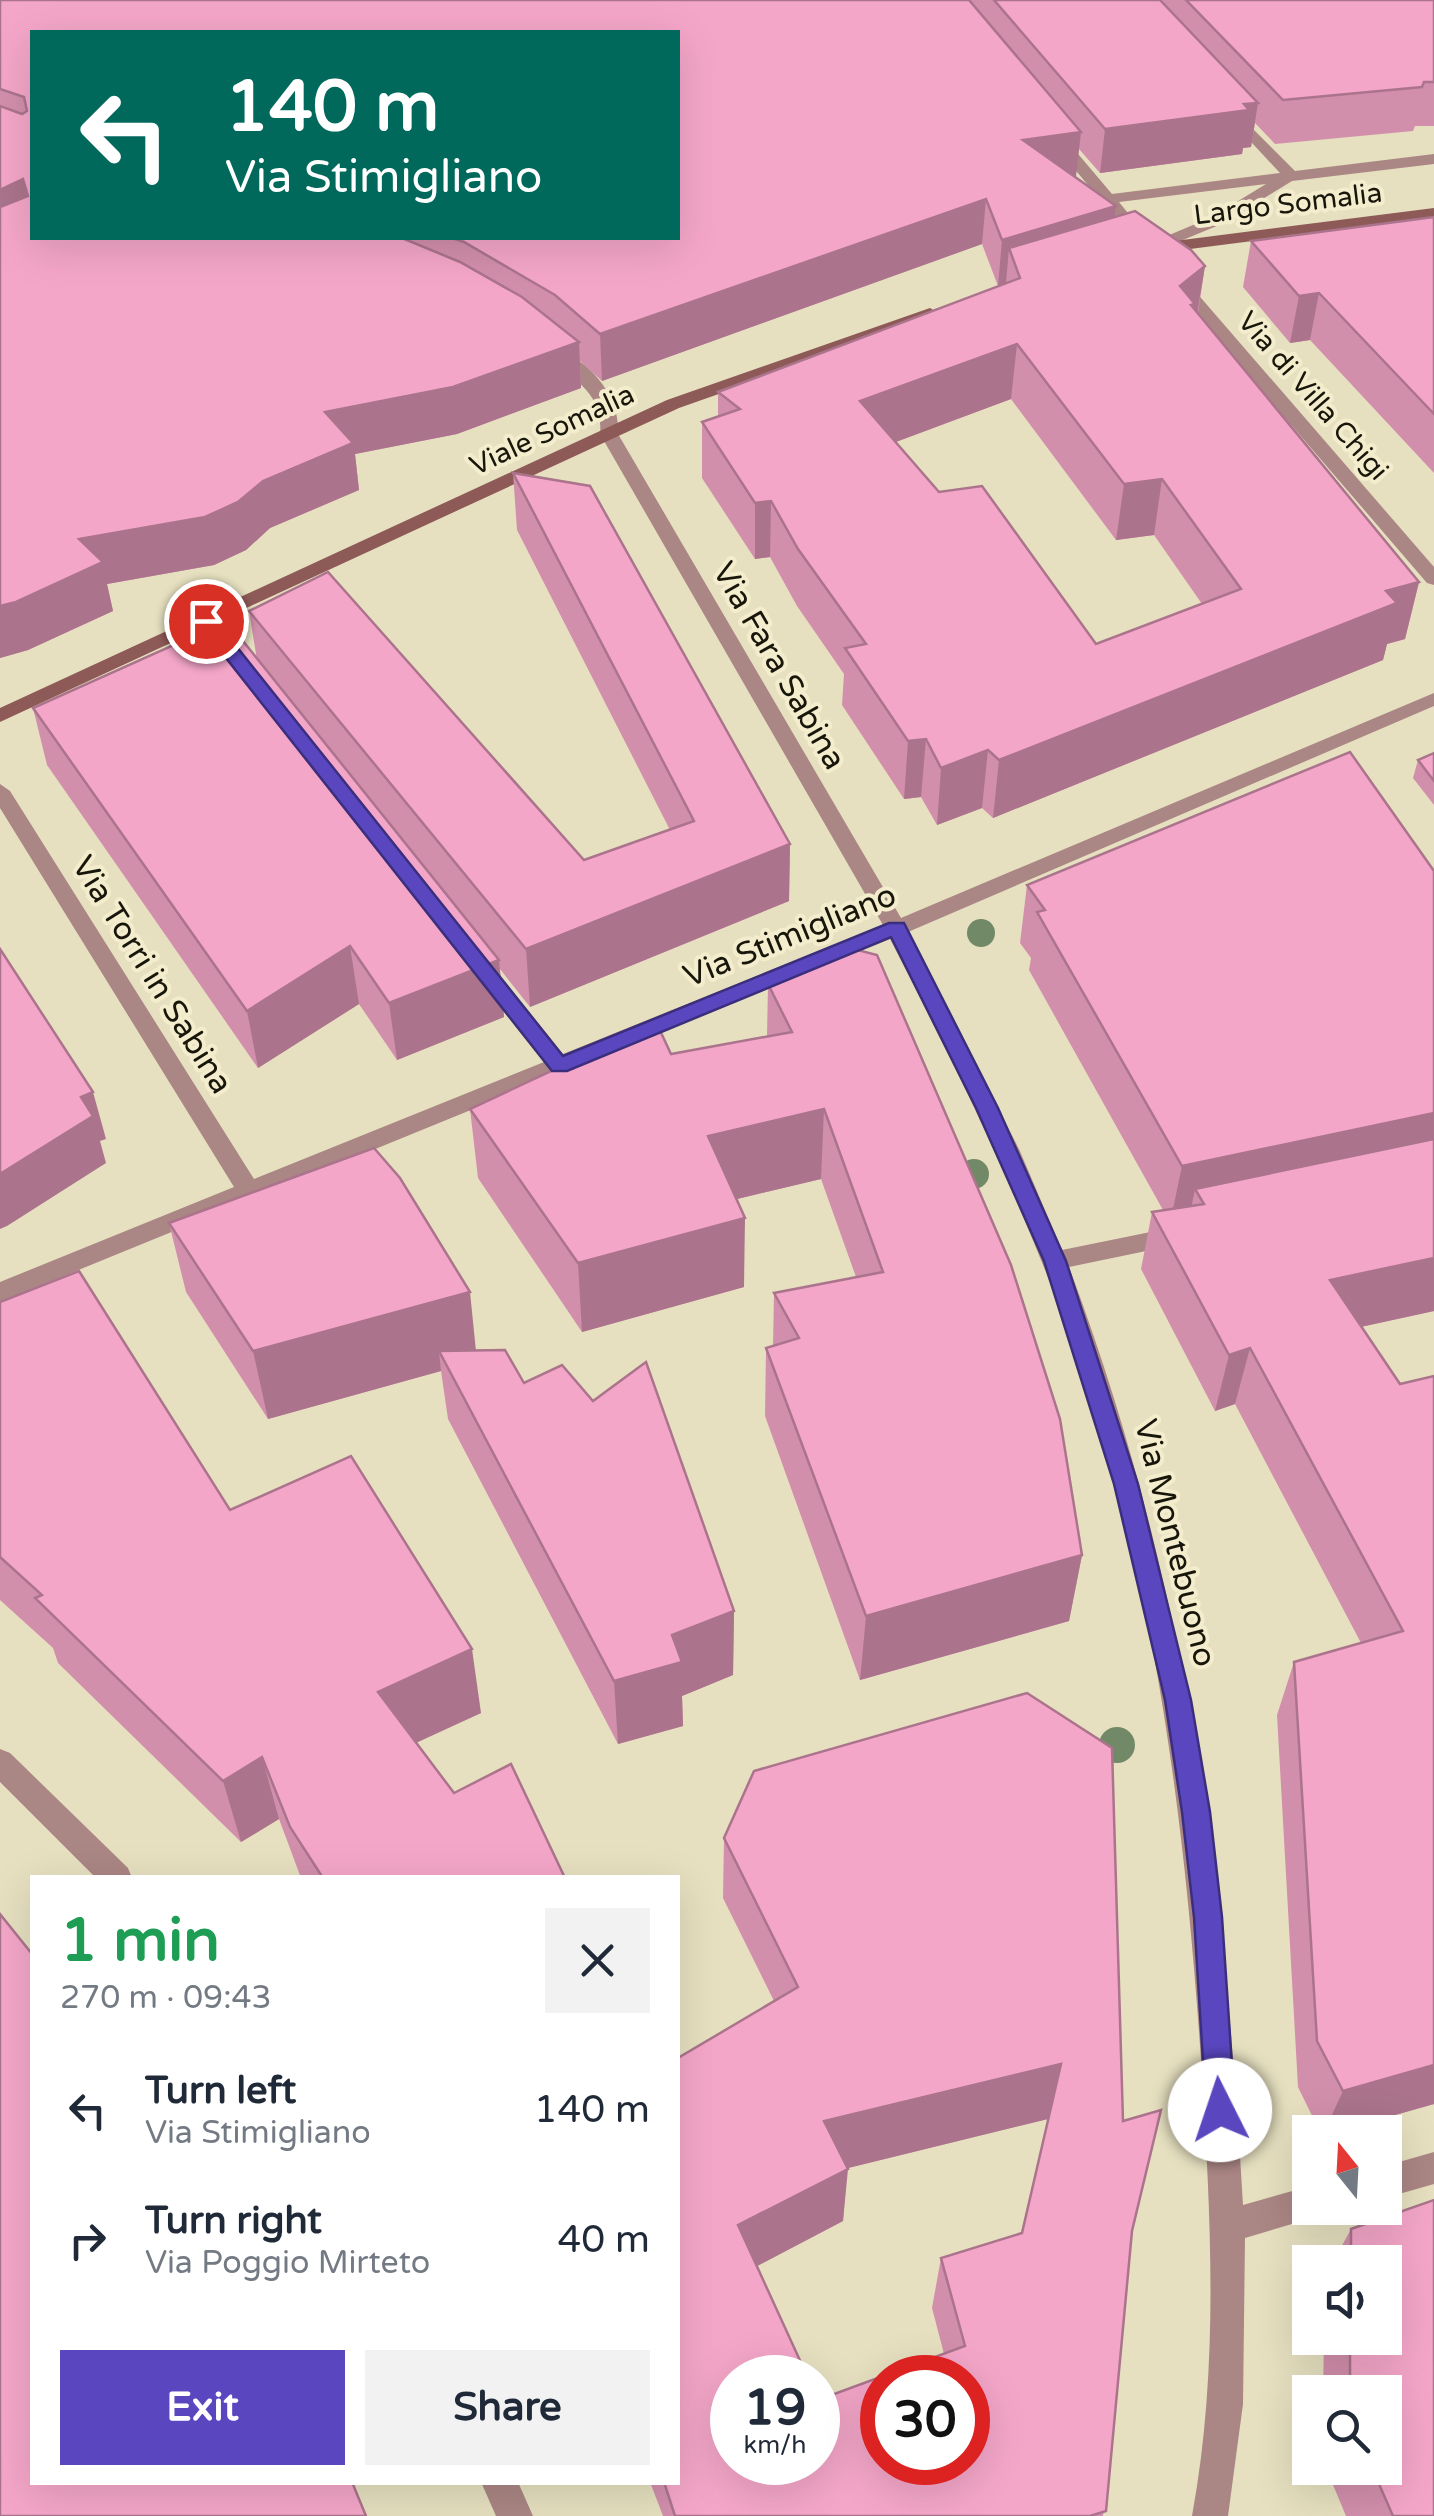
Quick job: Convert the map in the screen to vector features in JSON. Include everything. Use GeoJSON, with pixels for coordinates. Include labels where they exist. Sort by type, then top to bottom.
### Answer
{"type":"FeatureCollection","features":[{"type":"Feature","properties":{"kind":"main road","name":"Largo Somalia"},"geometry":{"type":"LineString","coordinates":[[1140,252],[1434,214]]}},
{"type":"Feature","properties":{"kind":"main road","name":"Viale Somalia"},"geometry":{"type":"LineString","coordinates":[[0,716],[212,629],[674,404],[948,307]]}},
{"type":"Feature","properties":{"kind":"street"},"geometry":{"type":"LineString","coordinates":[[1226,106],[1290,176]]}},
{"type":"Feature","properties":{"kind":"street"},"geometry":{"type":"LineString","coordinates":[[1044,123],[1108,200],[1140,252]]}},
{"type":"Feature","properties":{"kind":"street","name":"Largo Somalia"},"geometry":{"type":"LineString","coordinates":[[1108,200],[1434,158]]}},
{"type":"Feature","properties":{"kind":"street","name":"Largo Somalia"},"geometry":{"type":"LineString","coordinates":[[1140,252],[1218,220],[1290,176]]}},
{"type":"Feature","properties":{"kind":"street","name":"Via di Villa Chigi"},"geometry":{"type":"LineString","coordinates":[[1140,252],[1434,579]]}},
{"type":"Feature","properties":{"kind":"street","name":"Via Fara Sabina"},"geometry":{"type":"LineString","coordinates":[[540,342],[600,393],[611,412],[609,434],[896,928]]}},
{"type":"Feature","properties":{"kind":"street","name":"Via Stimigliano"},"geometry":{"type":"LineString","coordinates":[[0,1292],[896,928],[1434,699]]}},
{"type":"Feature","properties":{"kind":"street","name":"Via Torri in Sabina"},"geometry":{"type":"LineString","coordinates":[[0,792],[250,1193]]}},
{"type":"Feature","properties":{"kind":"street","name":"Via Montebuono"},"geometry":{"type":"LineString","coordinates":[[896,928],[987,1108],[1055,1261],[1126,1484],[1178,1700],[1208,1917],[1228,2226],[1227,2389],[1220,2470],[1210,2516]]}},
{"type":"Feature","properties":{"kind":"street"},"geometry":{"type":"LineString","coordinates":[[474,958],[560,1066]]}},
{"type":"Feature","properties":{"kind":"street"},"geometry":{"type":"LineString","coordinates":[[1055,1261],[1200,1231]]}},
{"type":"Feature","properties":{"kind":"street"},"geometry":{"type":"LineString","coordinates":[[0,1762],[113,1875]]}},
{"type":"Feature","properties":{"kind":"street"},"geometry":{"type":"LineString","coordinates":[[1402,2177],[1434,2168]]}},
{"type":"Feature","properties":{"kind":"street"},"geometry":{"type":"LineString","coordinates":[[1228,2226],[1292,2208]]}},
{"type":"Feature","properties":{"kind":"street"},"geometry":{"type":"LineString","coordinates":[[501,2485],[514,2516]]}},
{"type":"Feature","properties":{"kind":"building"},"geometry":{"type":"Polygon","coordinates":[[[0,0],[969,0],[1081,132],[1023,140],[1116,206],[1002,240],[986,199],[600,334],[555,295],[458,240],[680,240],[680,30],[30,30],[30,240],[407,240],[460,262],[522,297],[579,342],[453,387],[325,412],[353,443],[263,481],[238,502],[205,517],[79,539],[103,562],[0,606],[0,207],[28,196],[23,179],[0,190],[0,106],[22,114],[27,111],[24,97],[0,89],[0,0]]]}},
{"type":"Feature","properties":{"kind":"building"},"geometry":{"type":"Polygon","coordinates":[[[994,0],[1160,0],[1258,103],[1244,104],[1249,110],[1105,129],[994,0]]]}},
{"type":"Feature","properties":{"kind":"building"},"geometry":{"type":"Polygon","coordinates":[[[1186,0],[1434,0],[1434,82],[1424,82],[1422,87],[1283,100],[1186,0]]]}},
{"type":"Feature","properties":{"kind":"building"},"geometry":{"type":"Polygon","coordinates":[[[1135,211],[1191,250],[1205,266],[1180,286],[1195,304],[1191,305],[1419,582],[1386,591],[1397,603],[999,760],[988,750],[941,768],[926,739],[908,741],[845,648],[866,644],[798,549],[771,501],[755,503],[702,422],[740,409],[718,392],[1020,278],[1009,248],[1135,211]],[[1017,344],[860,401],[939,492],[982,486],[1096,644],[1241,589],[1162,479],[1124,484],[1017,344]]]}},
{"type":"Feature","properties":{"kind":"building"},"geometry":{"type":"Polygon","coordinates":[[[1434,217],[1434,414],[1319,293],[1299,296],[1251,241],[1434,217]]]}},
{"type":"Feature","properties":{"kind":"building"},"geometry":{"type":"Polygon","coordinates":[[[513,473],[590,486],[790,844],[526,949],[249,611],[328,572],[584,860],[694,821],[513,473]]]}},
{"type":"Feature","properties":{"kind":"building"},"geometry":{"type":"Polygon","coordinates":[[[227,621],[499,960],[389,1003],[350,946],[247,1011],[33,708],[227,621]]]}},
{"type":"Feature","properties":{"kind":"building"},"geometry":{"type":"Polygon","coordinates":[[[1350,752],[1434,871],[1434,1113],[1182,1166],[1037,912],[1045,910],[1027,885],[1350,752]]]}},
{"type":"Feature","properties":{"kind":"building"},"geometry":{"type":"Polygon","coordinates":[[[1434,753],[1434,781],[1418,760],[1434,753]]]}},
{"type":"Feature","properties":{"kind":"building"},"geometry":{"type":"Polygon","coordinates":[[[846,947],[877,955],[1011,1265],[1060,1419],[1082,1555],[866,1616],[766,1348],[799,1338],[774,1293],[883,1272],[824,1109],[708,1136],[745,1218],[578,1263],[470,1109],[656,1022],[671,1054],[792,1032],[768,984],[846,947]]]}},
{"type":"Feature","properties":{"kind":"building"},"geometry":{"type":"Polygon","coordinates":[[[0,949],[93,1092],[81,1097],[93,1116],[0,1174],[0,949]]]}},
{"type":"Feature","properties":{"kind":"building"},"geometry":{"type":"Polygon","coordinates":[[[1434,1139],[1434,1258],[1330,1280],[1400,1384],[1434,1376],[1434,2065],[1343,2091],[1317,2041],[1294,1662],[1403,1631],[1250,1348],[1229,1355],[1152,1212],[1204,1204],[1195,1189],[1434,1139]]]}},
{"type":"Feature","properties":{"kind":"building"},"geometry":{"type":"Polygon","coordinates":[[[374,1148],[400,1178],[470,1292],[253,1351],[169,1223],[374,1148]]]}},
{"type":"Feature","properties":{"kind":"building"},"geometry":{"type":"Polygon","coordinates":[[[79,1271],[230,1510],[351,1456],[472,1649],[378,1692],[454,1793],[511,1764],[564,1875],[321,1875],[290,1827],[262,1757],[223,1781],[35,1598],[42,1595],[0,1557],[0,1302],[79,1271]]]}},
{"type":"Feature","properties":{"kind":"building"},"geometry":{"type":"Polygon","coordinates":[[[505,1350],[524,1383],[562,1365],[593,1401],[646,1362],[734,1611],[672,1635],[682,1662],[614,1681],[439,1351],[505,1350]]]}},
{"type":"Feature","properties":{"kind":"building"},"geometry":{"type":"Polygon","coordinates":[[[1027,1693],[1112,1748],[1123,2121],[1161,2110],[1132,2231],[1106,2511],[1090,2516],[675,2516],[665,2485],[680,2485],[680,2057],[798,1987],[724,1838],[754,1771],[1027,1693]],[[1061,2064],[824,2121],[848,2169],[738,2225],[797,2355],[710,2355],[710,2485],[840,2485],[840,2392],[860,2385],[860,2485],[990,2485],[990,2355],[940,2355],[965,2346],[941,2258],[1022,2233],[1061,2064]]]}},
{"type":"Feature","properties":{"kind":"building"},"geometry":{"type":"Polygon","coordinates":[[[0,1914],[30,1952],[30,2485],[353,2485],[366,2516],[0,2516],[0,1914]]]}},
{"type":"Feature","properties":{"kind":"building"},"geometry":{"type":"Polygon","coordinates":[[[1434,2200],[1434,2516],[1393,2516],[1379,2485],[1402,2485],[1402,2375],[1350,2375],[1350,2355],[1402,2355],[1402,2245],[1351,2245],[1351,2229],[1362,2225],[1402,2225],[1402,2211],[1434,2200]]]}},
{"type":"Feature","properties":{"kind":"route"},"geometry":{"type":"LineString","coordinates":[[206,621],[560,1066],[896,928],[987,1108],[1055,1261],[1126,1484],[1178,1700],[1196,1812],[1208,1917],[1220,2110]]}}]}
